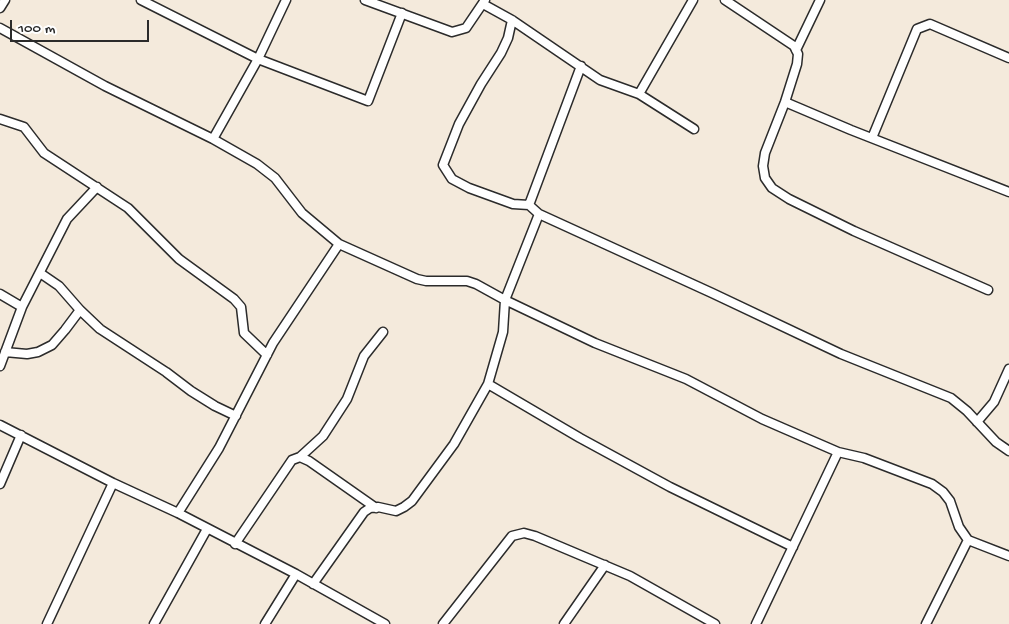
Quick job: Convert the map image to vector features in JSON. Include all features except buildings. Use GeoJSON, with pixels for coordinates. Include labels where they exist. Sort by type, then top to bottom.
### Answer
{"type":"FeatureCollection","features":[{"type":"Feature","properties":{"kind":"street"},"geometry":{"type":"LineString","coordinates":[[0,8],[5,0]]}},
{"type":"Feature","properties":{"kind":"street"},"geometry":{"type":"LineString","coordinates":[[140,0],[258,59],[368,101],[402,13]]}},
{"type":"Feature","properties":{"kind":"street"},"geometry":{"type":"LineString","coordinates":[[213,139],[258,59],[286,0]]}},
{"type":"Feature","properties":{"kind":"street"},"geometry":{"type":"LineString","coordinates":[[365,0],[445,30],[459,31],[466,28],[484,2],[600,80],[639,94],[694,128]]}},
{"type":"Feature","properties":{"kind":"street"},"geometry":{"type":"LineString","coordinates":[[639,94],[693,0]]}},
{"type":"Feature","properties":{"kind":"street"},"geometry":{"type":"LineString","coordinates":[[725,0],[794,46],[796,50],[798,64],[765,153],[763,166],[765,178],[772,188],[789,199],[854,231],[988,290]]}},
{"type":"Feature","properties":{"kind":"street"},"geometry":{"type":"LineString","coordinates":[[796,50],[820,0]]}},
{"type":"Feature","properties":{"kind":"street"},"geometry":{"type":"LineString","coordinates":[[512,20],[508,38],[501,53],[459,124],[443,165],[452,179],[469,188],[513,204],[529,205],[539,214],[841,354],[951,398],[967,411],[996,442],[1009,451]]}},
{"type":"Feature","properties":{"kind":"street"},"geometry":{"type":"LineString","coordinates":[[872,138],[917,29],[930,24],[1009,58]]}},
{"type":"Feature","properties":{"kind":"street"},"geometry":{"type":"LineString","coordinates":[[0,28],[105,86],[213,139],[266,171],[275,178],[302,213],[339,244],[417,279],[426,281],[466,281],[486,288],[506,300],[595,343],[686,379],[762,419],[838,452],[864,458],[932,484],[943,492],[950,501],[959,527],[968,540],[1009,556]]}},
{"type":"Feature","properties":{"kind":"street"},"geometry":{"type":"LineString","coordinates":[[529,205],[581,66]]}},
{"type":"Feature","properties":{"kind":"street"},"geometry":{"type":"LineString","coordinates":[[785,102],[1009,192]]}},
{"type":"Feature","properties":{"kind":"street"},"geometry":{"type":"LineString","coordinates":[[0,119],[24,127],[44,153],[128,208],[179,259],[234,299],[241,307],[244,333],[255,346],[267,355]]}},
{"type":"Feature","properties":{"kind":"street"},"geometry":{"type":"LineString","coordinates":[[0,366],[22,307],[67,218],[97,187]]}},
{"type":"Feature","properties":{"kind":"street"},"geometry":{"type":"LineString","coordinates":[[313,584],[364,512],[370,508],[396,511],[412,501],[454,444],[488,384],[503,332],[506,300],[539,214]]}},
{"type":"Feature","properties":{"kind":"street"},"geometry":{"type":"LineString","coordinates":[[178,513],[219,448],[267,355],[339,244]]}},
{"type":"Feature","properties":{"kind":"street"},"geometry":{"type":"LineString","coordinates":[[40,273],[59,286],[100,329],[166,372],[190,391],[214,406],[236,416]]}},
{"type":"Feature","properties":{"kind":"street"},"geometry":{"type":"LineString","coordinates":[[0,294],[22,307]]}},
{"type":"Feature","properties":{"kind":"street"},"geometry":{"type":"LineString","coordinates":[[5,352],[27,354],[38,352],[52,345],[80,310]]}},
{"type":"Feature","properties":{"kind":"street"},"geometry":{"type":"LineString","coordinates":[[235,544],[292,460],[300,457],[322,436],[347,399],[364,356],[383,332]]}},
{"type":"Feature","properties":{"kind":"street"},"geometry":{"type":"LineString","coordinates":[[977,422],[994,402],[1009,370]]}},
{"type":"Feature","properties":{"kind":"street"},"geometry":{"type":"LineString","coordinates":[[488,384],[580,438],[654,478],[793,548]]}},
{"type":"Feature","properties":{"kind":"street"},"geometry":{"type":"LineString","coordinates":[[0,425],[113,483],[178,513],[296,574],[385,624]]}},
{"type":"Feature","properties":{"kind":"street"},"geometry":{"type":"LineString","coordinates":[[0,484],[21,435]]}},
{"type":"Feature","properties":{"kind":"street"},"geometry":{"type":"LineString","coordinates":[[756,624],[838,452]]}},
{"type":"Feature","properties":{"kind":"street"},"geometry":{"type":"LineString","coordinates":[[300,457],[309,461],[376,508]]}},
{"type":"Feature","properties":{"kind":"street"},"geometry":{"type":"LineString","coordinates":[[47,624],[113,483]]}},
{"type":"Feature","properties":{"kind":"street"},"geometry":{"type":"LineString","coordinates":[[154,624],[207,529]]}},
{"type":"Feature","properties":{"kind":"street"},"geometry":{"type":"LineString","coordinates":[[443,624],[512,536],[524,533],[630,576],[715,624]]}},
{"type":"Feature","properties":{"kind":"street"},"geometry":{"type":"LineString","coordinates":[[926,624],[968,540]]}},
{"type":"Feature","properties":{"kind":"street"},"geometry":{"type":"LineString","coordinates":[[564,624],[605,565]]}},
{"type":"Feature","properties":{"kind":"street"},"geometry":{"type":"LineString","coordinates":[[265,624],[296,574]]}}]}
